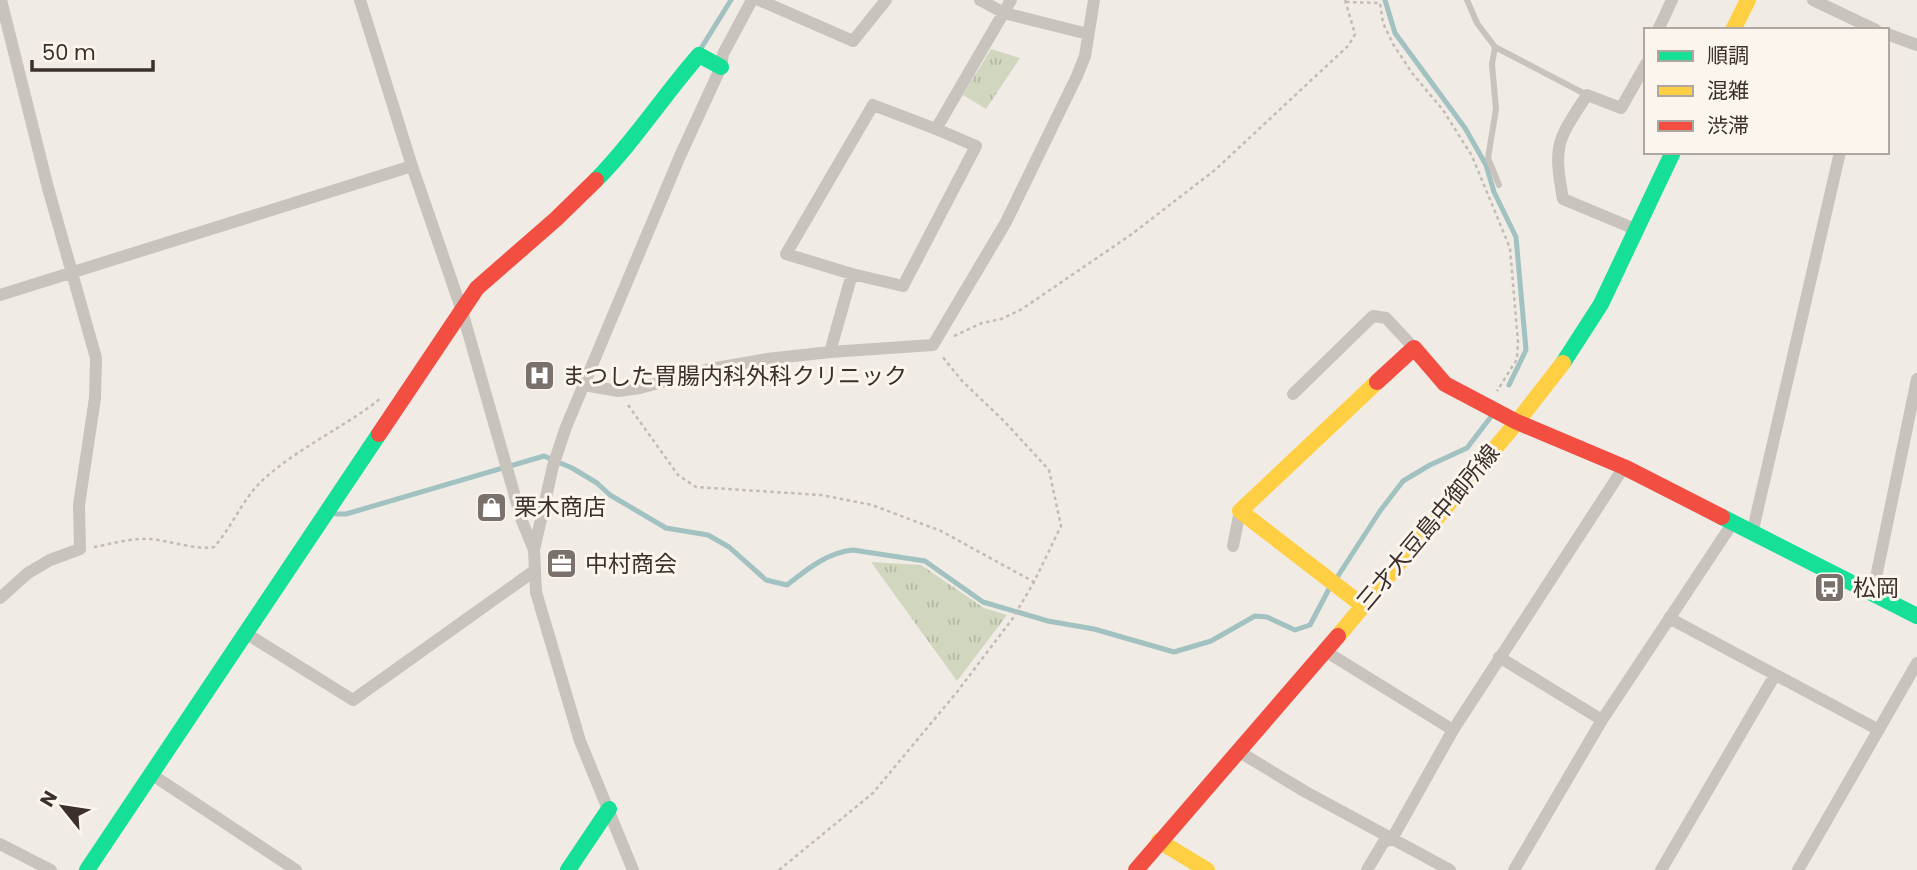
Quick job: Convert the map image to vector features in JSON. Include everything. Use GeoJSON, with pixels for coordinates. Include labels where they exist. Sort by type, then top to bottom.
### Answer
{"type":"FeatureCollection","features":[{"type":"Feature","properties":{"kind":"street"},"geometry":{"type":"LineString","coordinates":[[0,598],[28,573],[50,560],[80,549],[79,505],[95,398],[96,358],[48,188],[1,0]]}},
{"type":"Feature","properties":{"kind":"street"},"geometry":{"type":"LineString","coordinates":[[360,0],[412,166],[462,311],[522,522],[534,550]]}},
{"type":"Feature","properties":{"kind":"street"},"geometry":{"type":"LineString","coordinates":[[634,870],[580,741],[537,592],[534,550],[566,427],[680,156],[721,67],[723,54],[752,0]]}},
{"type":"Feature","properties":{"kind":"street"},"geometry":{"type":"LineString","coordinates":[[759,0],[853,41],[886,0]]}},
{"type":"Feature","properties":{"kind":"street"},"geometry":{"type":"LineString","coordinates":[[980,0],[1004,13],[1088,34]]}},
{"type":"Feature","properties":{"kind":"street"},"geometry":{"type":"LineString","coordinates":[[936,129],[1011,0]]}},
{"type":"Feature","properties":{"kind":"street"},"geometry":{"type":"LineString","coordinates":[[584,385],[618,391],[661,384],[733,365],[830,352],[933,345],[1006,222],[1077,76],[1085,56],[1094,0]]}},
{"type":"Feature","properties":{"kind":"street"},"geometry":{"type":"LineString","coordinates":[[1659,28],[1672,0]]}},
{"type":"Feature","properties":{"kind":"street"},"geometry":{"type":"LineString","coordinates":[[1734,28],[1748,0]]}},
{"type":"Feature","properties":{"kind":"street"},"geometry":{"type":"LineString","coordinates":[[1813,0],[1869,28]]}},
{"type":"Feature","properties":{"kind":"street"},"geometry":{"type":"LineString","coordinates":[[1889,35],[1917,45]]}},
{"type":"Feature","properties":{"kind":"street"},"geometry":{"type":"LineString","coordinates":[[87,870],[477,289],[556,219],[623,153],[670,88],[699,55],[721,67]]}},
{"type":"Feature","properties":{"kind":"street"},"geometry":{"type":"LineString","coordinates":[[1635,229],[1563,199],[1557,164],[1558,145],[1563,132],[1587,95],[1621,108],[1644,68]]}},
{"type":"Feature","properties":{"kind":"street"},"geometry":{"type":"LineString","coordinates":[[873,105],[936,129],[976,146],[903,286],[786,254],[873,105]]}},
{"type":"Feature","properties":{"kind":"street","name":"三才大豆島中御所線"},"geometry":{"type":"LineString","coordinates":[[1136,870],[1517,422],[1581,337],[1601,304],[1672,154]]}},
{"type":"Feature","properties":{"kind":"street"},"geometry":{"type":"LineString","coordinates":[[1752,534],[1840,154]]}},
{"type":"Feature","properties":{"kind":"street"},"geometry":{"type":"LineString","coordinates":[[0,295],[412,166]]}},
{"type":"Feature","properties":{"kind":"street"},"geometry":{"type":"LineString","coordinates":[[830,352],[852,274]]}},
{"type":"Feature","properties":{"kind":"street"},"geometry":{"type":"LineString","coordinates":[[1293,394],[1373,316],[1386,317],[1445,384],[1517,422],[1624,467],[1917,616]]}},
{"type":"Feature","properties":{"kind":"street"},"geometry":{"type":"LineString","coordinates":[[1233,546],[1240,511],[1414,348]]}},
{"type":"Feature","properties":{"kind":"street"},"geometry":{"type":"LineString","coordinates":[[1873,592],[1917,379]]}},
{"type":"Feature","properties":{"kind":"street"},"geometry":{"type":"LineString","coordinates":[[1367,870],[1383,843],[1393,837],[1453,730],[1624,467]]}},
{"type":"Feature","properties":{"kind":"street"},"geometry":{"type":"LineString","coordinates":[[1240,511],[1362,606]]}},
{"type":"Feature","properties":{"kind":"street"},"geometry":{"type":"LineString","coordinates":[[1514,870],[1602,720],[1732,524]]}},
{"type":"Feature","properties":{"kind":"street"},"geometry":{"type":"LineString","coordinates":[[247,634],[353,700],[534,571]]}},
{"type":"Feature","properties":{"kind":"street"},"geometry":{"type":"LineString","coordinates":[[1669,618],[1879,730]]}},
{"type":"Feature","properties":{"kind":"street"},"geometry":{"type":"LineString","coordinates":[[1325,651],[1453,730]]}},
{"type":"Feature","properties":{"kind":"street"},"geometry":{"type":"LineString","coordinates":[[1499,657],[1602,720]]}},
{"type":"Feature","properties":{"kind":"street"},"geometry":{"type":"LineString","coordinates":[[1798,870],[1917,663]]}},
{"type":"Feature","properties":{"kind":"street"},"geometry":{"type":"LineString","coordinates":[[1661,870],[1775,675]]}},
{"type":"Feature","properties":{"kind":"street"},"geometry":{"type":"LineString","coordinates":[[1238,751],[1304,791],[1450,870]]}},
{"type":"Feature","properties":{"kind":"street"},"geometry":{"type":"LineString","coordinates":[[151,774],[296,870]]}},
{"type":"Feature","properties":{"kind":"street"},"geometry":{"type":"LineString","coordinates":[[568,870],[609,809]]}},
{"type":"Feature","properties":{"kind":"street"},"geometry":{"type":"LineString","coordinates":[[1159,841],[1207,870]]}},
{"type":"Feature","properties":{"kind":"street"},"geometry":{"type":"LineString","coordinates":[[0,844],[51,870]]}},
{"type":"Feature","properties":{"kind":"lane"},"geometry":{"type":"LineString","coordinates":[[1467,0],[1477,23],[1495,47],[1587,95]]}},
{"type":"Feature","properties":{"kind":"lane"},"geometry":{"type":"LineString","coordinates":[[1495,47],[1492,64],[1496,109],[1488,158],[1499,185]]}},
{"type":"Feature","properties":{"kind":"path"},"geometry":{"type":"LineString","coordinates":[[779,870],[873,793],[957,692],[1013,618],[1061,526],[1049,470],[962,381],[933,345],[1022,309],[1132,234],[1215,170],[1349,45],[1356,34],[1346,1],[1380,3],[1385,0]]}},
{"type":"Feature","properties":{"kind":"path"},"geometry":{"type":"LineString","coordinates":[[1380,3],[1383,23],[1393,44],[1412,73],[1443,110],[1472,156],[1510,248],[1517,359],[1488,405]]}},
{"type":"Feature","properties":{"kind":"path"},"geometry":{"type":"LineString","coordinates":[[618,391],[678,475],[696,487],[821,495],[872,505],[940,531],[1034,582]]}},
{"type":"Feature","properties":{"kind":"path"},"geometry":{"type":"LineString","coordinates":[[80,549],[136,538],[207,549],[214,547],[223,538],[244,502],[264,479],[298,452],[388,393]]}},
{"type":"Feature","properties":{"kind":"green space"},"geometry":{"type":"Polygon","coordinates":[[[991,49],[1020,58],[986,109],[963,95],[991,49]]]}},
{"type":"Feature","properties":{"kind":"green space"},"geometry":{"type":"Polygon","coordinates":[[[871,562],[921,565],[984,608],[1007,615],[957,681],[871,562]]]}},
{"type":"Feature","properties":{"kind":"waterway"},"geometry":{"type":"LineString","coordinates":[[700,50],[731,0]]}},
{"type":"Feature","properties":{"kind":"waterway"},"geometry":{"type":"LineString","coordinates":[[1385,0],[1395,33],[1465,128],[1486,165],[1494,192],[1516,237],[1526,350],[1509,385]]}},
{"type":"Feature","properties":{"kind":"waterway"},"geometry":{"type":"LineString","coordinates":[[1336,579],[1403,481],[1467,448],[1490,418]]}},
{"type":"Feature","properties":{"kind":"waterway"},"geometry":{"type":"LineString","coordinates":[[336,514],[346,514],[544,456],[572,468],[597,483],[610,495],[666,528],[708,535],[729,547],[766,580],[787,585],[826,558],[844,551],[925,561],[983,602],[1174,652],[1211,641],[1255,616],[1267,617],[1295,630],[1310,625],[1330,587]]}},
{"type":"Feature","properties":{"kind":"traffic: fast"},"geometry":{"type":"LineString","coordinates":[[596,180],[699,55],[721,67]]}},
{"type":"Feature","properties":{"kind":"traffic: fast"},"geometry":{"type":"LineString","coordinates":[[1563,363],[1601,304],[1672,154]]}},
{"type":"Feature","properties":{"kind":"traffic: fast"},"geometry":{"type":"LineString","coordinates":[[87,870],[379,434]]}},
{"type":"Feature","properties":{"kind":"traffic: fast"},"geometry":{"type":"LineString","coordinates":[[1722,517],[1917,616]]}},
{"type":"Feature","properties":{"kind":"traffic: fast"},"geometry":{"type":"LineString","coordinates":[[568,870],[609,809]]}},
{"type":"Feature","properties":{"kind":"traffic: slow"},"geometry":{"type":"LineString","coordinates":[[1734,28],[1748,0]]}},
{"type":"Feature","properties":{"kind":"traffic: slow"},"geometry":{"type":"LineString","coordinates":[[1338,636],[1563,363]]}},
{"type":"Feature","properties":{"kind":"traffic: slow"},"geometry":{"type":"LineString","coordinates":[[1362,605],[1240,511],[1377,382]]}},
{"type":"Feature","properties":{"kind":"traffic: slow"},"geometry":{"type":"LineString","coordinates":[[1159,841],[1207,870]]}},
{"type":"Feature","properties":{"kind":"traffic: jam"},"geometry":{"type":"LineString","coordinates":[[379,434],[477,288],[596,180]]}},
{"type":"Feature","properties":{"kind":"traffic: jam"},"geometry":{"type":"LineString","coordinates":[[1377,382],[1414,348],[1445,384],[1517,422],[1624,467],[1722,517]]}},
{"type":"Feature","properties":{"kind":"traffic: jam"},"geometry":{"type":"LineString","coordinates":[[1136,870],[1338,636]]}},
{"type":"Feature","properties":{"kind":"place","name":"まつした胃腸内科外科クリニック"},"geometry":{"type":"Point","coordinates":[539,376]}},
{"type":"Feature","properties":{"kind":"place","name":"栗木商店"},"geometry":{"type":"Point","coordinates":[491,507]}},
{"type":"Feature","properties":{"kind":"place","name":"中村商会"},"geometry":{"type":"Point","coordinates":[562,564]}},
{"type":"Feature","properties":{"kind":"place","name":"松岡"},"geometry":{"type":"Point","coordinates":[1830,588]}}]}
